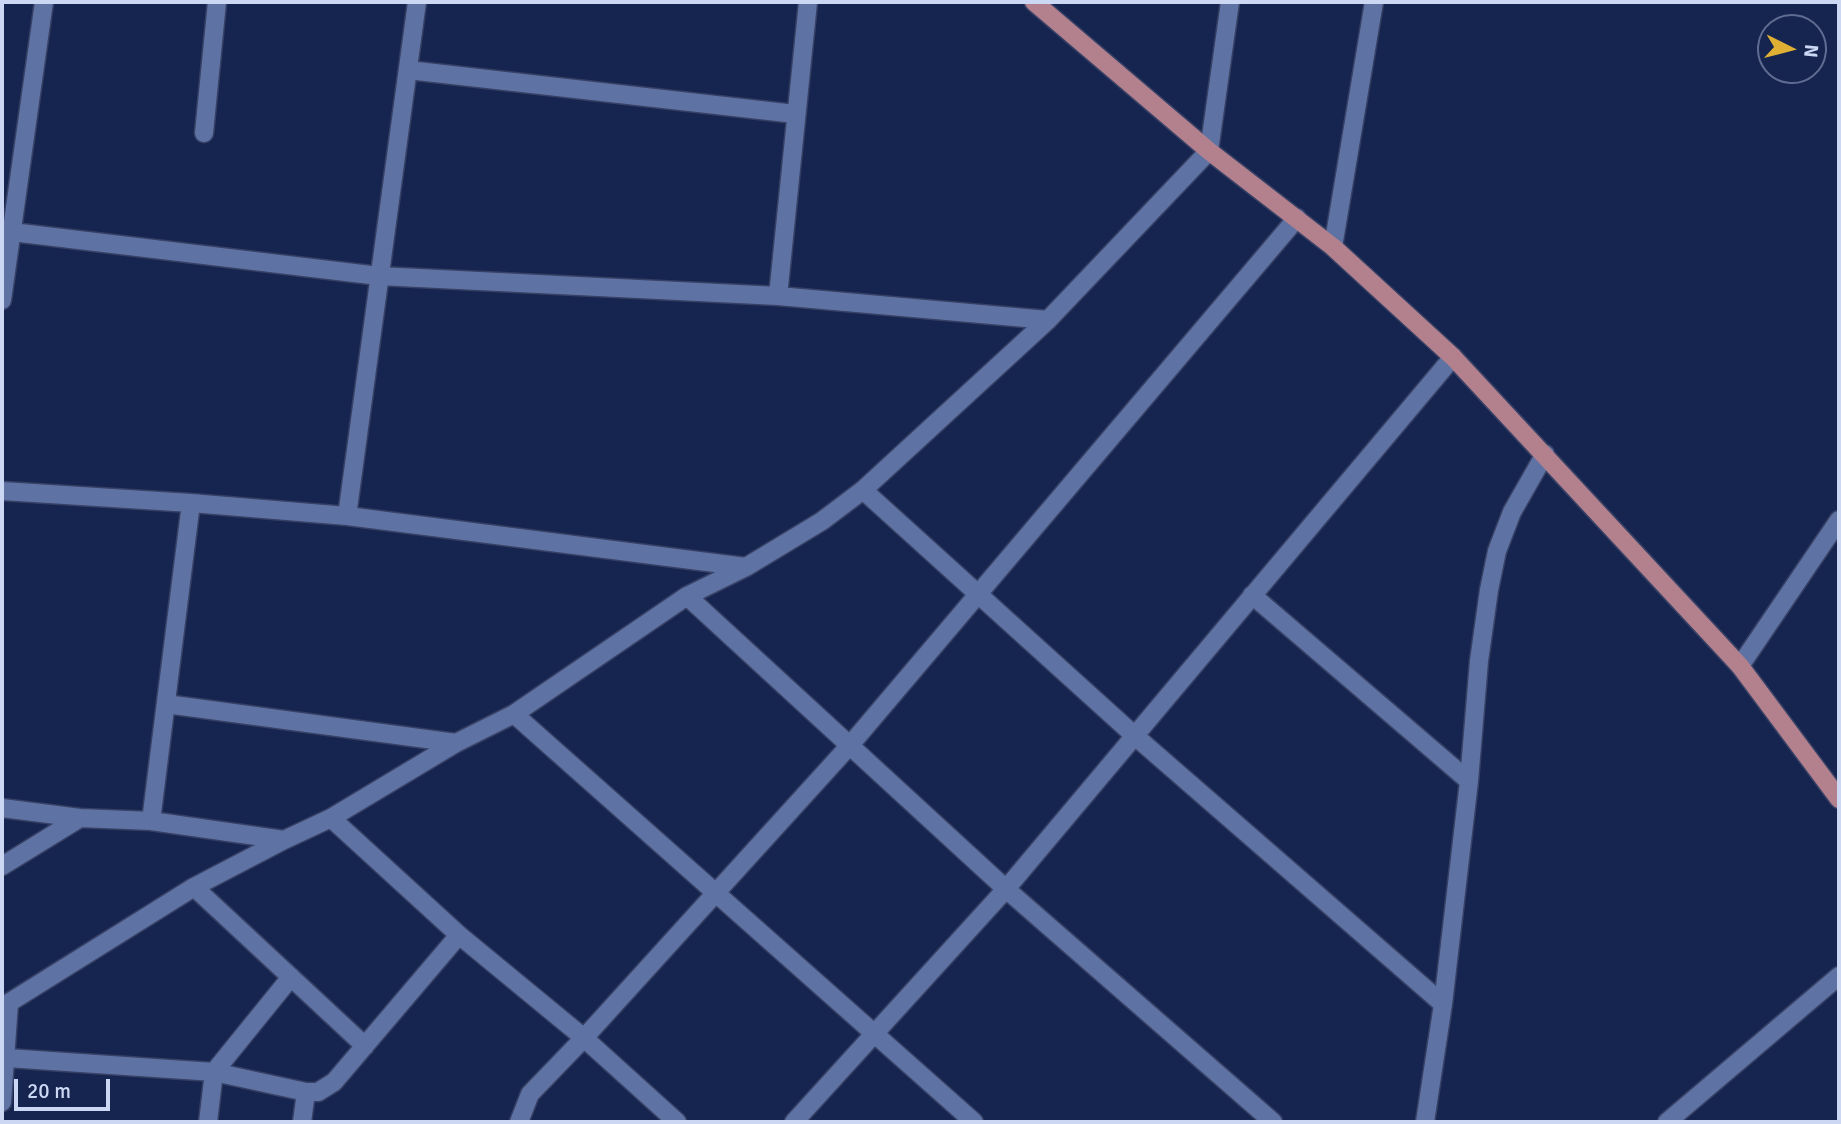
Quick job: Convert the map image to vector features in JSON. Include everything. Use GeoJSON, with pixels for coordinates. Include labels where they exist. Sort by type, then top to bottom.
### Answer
{"type":"FeatureCollection","features":[{"type":"Feature","properties":{"kind":"main road"},"geometry":{"type":"LineString","coordinates":[[1034,2],[1209,151],[1333,247],[1453,357],[1741,666],[1839,799]]}},
{"type":"Feature","properties":{"kind":"street"},"geometry":{"type":"LineString","coordinates":[[2,300],[44,2]]}},
{"type":"Feature","properties":{"kind":"street"},"geometry":{"type":"LineString","coordinates":[[204,133],[217,2]]}},
{"type":"Feature","properties":{"kind":"street"},"geometry":{"type":"LineString","coordinates":[[347,516],[417,2]]}},
{"type":"Feature","properties":{"kind":"street"},"geometry":{"type":"LineString","coordinates":[[778,296],[808,2]]}},
{"type":"Feature","properties":{"kind":"street"},"geometry":{"type":"LineString","coordinates":[[2,1102],[7,1058],[6,1005],[194,887],[284,839],[331,818],[456,743],[514,714],[687,596],[746,566],[822,521],[863,490],[1048,320],[1209,151],[1230,2]]}},
{"type":"Feature","properties":{"kind":"street"},"geometry":{"type":"LineString","coordinates":[[1333,247],[1374,2]]}},
{"type":"Feature","properties":{"kind":"street"},"geometry":{"type":"LineString","coordinates":[[408,70],[795,114]]}},
{"type":"Feature","properties":{"kind":"street"},"geometry":{"type":"LineString","coordinates":[[519,1122],[530,1094],[851,744],[1297,218]]}},
{"type":"Feature","properties":{"kind":"street"},"geometry":{"type":"LineString","coordinates":[[12,232],[379,276],[778,296],[1048,320]]}},
{"type":"Feature","properties":{"kind":"street"},"geometry":{"type":"LineString","coordinates":[[794,1122],[1006,889],[1453,357]]}},
{"type":"Feature","properties":{"kind":"street"},"geometry":{"type":"LineString","coordinates":[[1425,1122],[1443,1004],[1489,590],[1497,551],[1512,512],[1545,454]]}},
{"type":"Feature","properties":{"kind":"street"},"geometry":{"type":"LineString","coordinates":[[863,490],[1135,736],[1443,1004]]}},
{"type":"Feature","properties":{"kind":"street"},"geometry":{"type":"LineString","coordinates":[[2,491],[347,516],[746,566]]}},
{"type":"Feature","properties":{"kind":"street"},"geometry":{"type":"LineString","coordinates":[[151,821],[191,503]]}},
{"type":"Feature","properties":{"kind":"street"},"geometry":{"type":"LineString","coordinates":[[1741,666],[1839,520]]}},
{"type":"Feature","properties":{"kind":"street"},"geometry":{"type":"LineString","coordinates":[[1252,595],[1469,781]]}},
{"type":"Feature","properties":{"kind":"street"},"geometry":{"type":"LineString","coordinates":[[687,596],[1006,889],[1273,1122]]}},
{"type":"Feature","properties":{"kind":"street"},"geometry":{"type":"LineString","coordinates":[[166,704],[456,743]]}},
{"type":"Feature","properties":{"kind":"street"},"geometry":{"type":"LineString","coordinates":[[514,714],[974,1122]]}},
{"type":"Feature","properties":{"kind":"street"},"geometry":{"type":"LineString","coordinates":[[2,808],[80,818],[151,821],[284,839]]}},
{"type":"Feature","properties":{"kind":"street"},"geometry":{"type":"LineString","coordinates":[[2,866],[80,818]]}},
{"type":"Feature","properties":{"kind":"street"},"geometry":{"type":"LineString","coordinates":[[331,818],[459,935],[584,1038],[677,1122]]}},
{"type":"Feature","properties":{"kind":"street"},"geometry":{"type":"LineString","coordinates":[[194,887],[365,1046]]}},
{"type":"Feature","properties":{"kind":"street"},"geometry":{"type":"LineString","coordinates":[[7,1058],[214,1072],[306,1092],[318,1092],[334,1082],[459,935]]}},
{"type":"Feature","properties":{"kind":"street"},"geometry":{"type":"LineString","coordinates":[[1667,1122],[1839,976]]}},
{"type":"Feature","properties":{"kind":"street"},"geometry":{"type":"LineString","coordinates":[[208,1122],[214,1072],[291,977]]}},
{"type":"Feature","properties":{"kind":"street"},"geometry":{"type":"LineString","coordinates":[[302,1122],[306,1092]]}}]}
